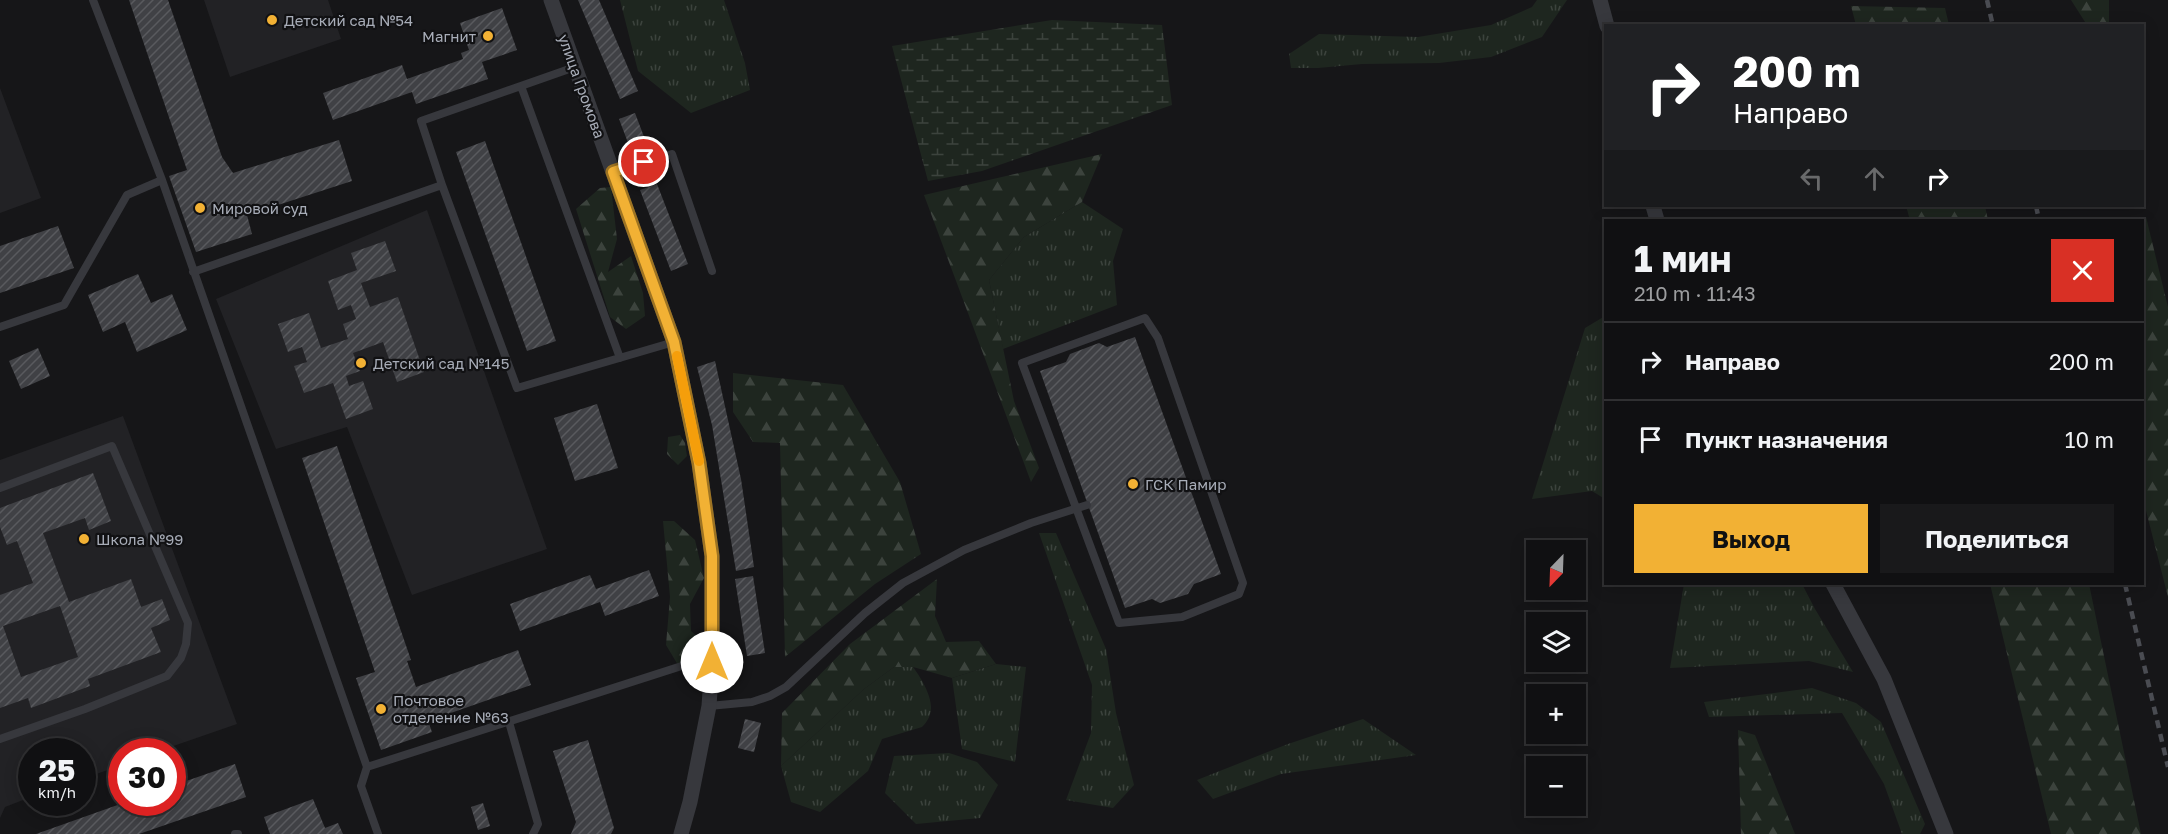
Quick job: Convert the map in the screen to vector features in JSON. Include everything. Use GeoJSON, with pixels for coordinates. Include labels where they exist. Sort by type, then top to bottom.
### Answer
{"type":"FeatureCollection","features":[{"type":"Feature","properties":{"kind":"street","name":"улица Громова"},"geometry":{"type":"LineString","coordinates":[[551,0],[674,342],[699,463],[712,556],[712,662],[709,706],[690,802],[681,834]]}},
{"type":"Feature","properties":{"kind":"street"},"geometry":{"type":"LineString","coordinates":[[1600,0],[1606,24]]}},
{"type":"Feature","properties":{"kind":"street"},"geometry":{"type":"LineString","coordinates":[[1834,585],[1884,679],[1946,834]]}},
{"type":"Feature","properties":{"kind":"lane"},"geometry":{"type":"LineString","coordinates":[[93,0],[162,180],[367,766],[361,786],[378,834]]}},
{"type":"Feature","properties":{"kind":"lane"},"geometry":{"type":"LineString","coordinates":[[575,67],[421,121],[442,185],[517,387],[674,342]]}},
{"type":"Feature","properties":{"kind":"lane"},"geometry":{"type":"LineString","coordinates":[[521,86],[620,358]]}},
{"type":"Feature","properties":{"kind":"lane"},"geometry":{"type":"LineString","coordinates":[[613,172],[672,154],[712,271]]}},
{"type":"Feature","properties":{"kind":"lane"},"geometry":{"type":"LineString","coordinates":[[0,327],[64,305],[127,195],[162,180]]}},
{"type":"Feature","properties":{"kind":"lane"},"geometry":{"type":"LineString","coordinates":[[194,272],[442,185]]}},
{"type":"Feature","properties":{"kind":"lane"},"geometry":{"type":"LineString","coordinates":[[1145,318],[1158,338],[1243,583],[1239,594],[1182,617],[1119,623],[1076,509],[1022,363],[1145,318]]}},
{"type":"Feature","properties":{"kind":"lane"},"geometry":{"type":"LineString","coordinates":[[0,488],[112,446],[188,623],[186,644],[181,658],[167,676],[0,739]]}},
{"type":"Feature","properties":{"kind":"lane"},"geometry":{"type":"LineString","coordinates":[[709,706],[752,702],[770,696],[786,687],[865,613],[903,583],[964,550],[1017,528],[1087,505]]}},
{"type":"Feature","properties":{"kind":"lane"},"geometry":{"type":"LineString","coordinates":[[367,766],[691,663],[712,662]]}},
{"type":"Feature","properties":{"kind":"lane"},"geometry":{"type":"LineString","coordinates":[[509,722],[538,824],[533,834]]}},
{"type":"Feature","properties":{"kind":"shaded area","name":"Детский сад №54"},"geometry":{"type":"Polygon","coordinates":[[[204,0],[328,0],[341,39],[230,77],[204,0]]]}},
{"type":"Feature","properties":{"kind":"shaded area"},"geometry":{"type":"Polygon","coordinates":[[[0,88],[41,198],[0,213],[0,88]]]}},
{"type":"Feature","properties":{"kind":"shaded area","name":"Детский сад №145"},"geometry":{"type":"Polygon","coordinates":[[[427,210],[547,549],[412,595],[347,427],[276,449],[216,299],[427,210]]]}},
{"type":"Feature","properties":{"kind":"shaded area","name":"Школа №99"},"geometry":{"type":"Polygon","coordinates":[[[123,416],[237,724],[186,742],[186,738],[108,738],[108,770],[96,774],[96,738],[18,738],[18,802],[5,807],[0,818],[0,460],[123,416]]]}},
{"type":"Feature","properties":{"kind":"green space"},"geometry":{"type":"Polygon","coordinates":[[[620,0],[724,0],[745,63],[750,90],[691,113],[638,71],[620,0]]]}},
{"type":"Feature","properties":{"kind":"green space"},"geometry":{"type":"Polygon","coordinates":[[[1537,0],[1567,0],[1542,37],[1491,57],[1439,63],[1291,68],[1289,54],[1319,34],[1418,37],[1491,25],[1532,7],[1537,0]]]}},
{"type":"Feature","properties":{"kind":"green space"},"geometry":{"type":"Polygon","coordinates":[[[2071,0],[2109,0],[2109,24],[2086,24],[2071,0]]]}},
{"type":"Feature","properties":{"kind":"green space"},"geometry":{"type":"Polygon","coordinates":[[[1851,6],[1945,8],[1949,24],[1856,24],[1851,6]]]}},
{"type":"Feature","properties":{"kind":"green space"},"geometry":{"type":"Polygon","coordinates":[[[1052,20],[1162,25],[1172,105],[982,171],[928,181],[892,46],[1052,20]]]}},
{"type":"Feature","properties":{"kind":"green space"},"geometry":{"type":"Polygon","coordinates":[[[1102,154],[1082,202],[1024,237],[989,280],[1014,401],[1039,468],[1031,482],[924,195],[1102,154]]]}},
{"type":"Feature","properties":{"kind":"green space"},"geometry":{"type":"Polygon","coordinates":[[[611,187],[617,239],[608,272],[631,256],[643,293],[645,316],[626,329],[610,317],[576,209],[600,188],[611,187]]]}},
{"type":"Feature","properties":{"kind":"green space"},"geometry":{"type":"Polygon","coordinates":[[[1082,202],[1123,229],[1113,261],[1117,305],[1003,349],[989,280],[1024,237],[1082,202]]]}},
{"type":"Feature","properties":{"kind":"green space"},"geometry":{"type":"Polygon","coordinates":[[[1906,207],[1985,207],[1988,219],[1910,219],[1906,207]]]}},
{"type":"Feature","properties":{"kind":"green space"},"geometry":{"type":"Polygon","coordinates":[[[2146,217],[2168,307],[2168,597],[2144,503],[2144,219],[2142,219],[2146,217]]]}},
{"type":"Feature","properties":{"kind":"green space"},"geometry":{"type":"Polygon","coordinates":[[[1604,317],[1604,498],[1592,491],[1532,499],[1585,328],[1604,317]]]}},
{"type":"Feature","properties":{"kind":"green space"},"geometry":{"type":"Polygon","coordinates":[[[733,373],[843,385],[900,482],[921,554],[875,584],[785,657],[780,443],[753,442],[733,412],[733,373]]]}},
{"type":"Feature","properties":{"kind":"green space"},"geometry":{"type":"Polygon","coordinates":[[[680,435],[685,443],[687,456],[678,465],[667,454],[668,437],[680,435]]]}},
{"type":"Feature","properties":{"kind":"green space"},"geometry":{"type":"Polygon","coordinates":[[[663,521],[674,521],[695,540],[704,578],[690,604],[691,631],[699,638],[695,655],[678,665],[666,645],[670,597],[663,521]]]}},
{"type":"Feature","properties":{"kind":"green space"},"geometry":{"type":"Polygon","coordinates":[[[1039,533],[1056,533],[1106,649],[1116,713],[1134,785],[1113,808],[1066,800],[1091,733],[1092,685],[1039,533]]]}},
{"type":"Feature","properties":{"kind":"green space"},"geometry":{"type":"Polygon","coordinates":[[[937,579],[935,616],[946,642],[979,641],[996,664],[952,678],[913,667],[894,667],[864,689],[781,766],[782,713],[850,644],[937,579]]]}},
{"type":"Feature","properties":{"kind":"green space"},"geometry":{"type":"Polygon","coordinates":[[[1684,585],[1803,585],[1853,672],[1809,661],[1670,668],[1684,585]]]}},
{"type":"Feature","properties":{"kind":"green space"},"geometry":{"type":"Polygon","coordinates":[[[1990,585],[2089,585],[2141,834],[2051,834],[1990,585]]]}},
{"type":"Feature","properties":{"kind":"green space"},"geometry":{"type":"Polygon","coordinates":[[[996,664],[1026,667],[1015,762],[962,749],[952,678],[996,664]]]}},
{"type":"Feature","properties":{"kind":"green space"},"geometry":{"type":"Polygon","coordinates":[[[894,667],[913,667],[923,683],[931,702],[926,723],[922,727],[882,739],[868,771],[820,812],[791,802],[781,766],[864,689],[894,667]]]}},
{"type":"Feature","properties":{"kind":"green space"},"geometry":{"type":"Polygon","coordinates":[[[1812,688],[1856,703],[1881,722],[1925,824],[1920,834],[1902,834],[1884,784],[1842,713],[1709,717],[1704,702],[1812,688]]]}},
{"type":"Feature","properties":{"kind":"green space"},"geometry":{"type":"Polygon","coordinates":[[[1363,719],[1416,755],[1281,774],[1213,799],[1197,780],[1288,744],[1363,719]]]}},
{"type":"Feature","properties":{"kind":"green space"},"geometry":{"type":"Polygon","coordinates":[[[1738,730],[1755,735],[1795,834],[1741,834],[1738,730]]]}},
{"type":"Feature","properties":{"kind":"green space"},"geometry":{"type":"Polygon","coordinates":[[[949,753],[977,762],[998,785],[980,818],[916,824],[885,793],[894,756],[949,753]]]}},
{"type":"Feature","properties":{"kind":"building"},"geometry":{"type":"Polygon","coordinates":[[[129,0],[168,0],[222,157],[233,173],[339,140],[352,181],[247,215],[252,234],[196,252],[169,176],[187,170],[129,0]]]}},
{"type":"Feature","properties":{"kind":"building"},"geometry":{"type":"Polygon","coordinates":[[[578,0],[599,0],[638,91],[620,99],[578,0]]]}},
{"type":"Feature","properties":{"kind":"building"},"geometry":{"type":"Polygon","coordinates":[[[502,8],[517,50],[482,62],[488,79],[416,104],[412,92],[333,120],[323,93],[402,65],[407,79],[463,59],[461,53],[469,50],[460,23],[502,8]]]}},
{"type":"Feature","properties":{"kind":"building"},"geometry":{"type":"Polygon","coordinates":[[[635,113],[646,142],[630,148],[619,119],[635,113]]]}},
{"type":"Feature","properties":{"kind":"building"},"geometry":{"type":"Polygon","coordinates":[[[485,141],[556,341],[527,351],[456,152],[485,141]]]}},
{"type":"Feature","properties":{"kind":"building"},"geometry":{"type":"Polygon","coordinates":[[[657,184],[688,264],[671,271],[640,190],[657,184]]]}},
{"type":"Feature","properties":{"kind":"building"},"geometry":{"type":"Polygon","coordinates":[[[58,226],[74,268],[0,293],[0,246],[58,226]]]}},
{"type":"Feature","properties":{"kind":"building"},"geometry":{"type":"Polygon","coordinates":[[[385,241],[396,271],[361,283],[370,307],[398,297],[424,372],[397,382],[383,342],[353,353],[360,371],[346,376],[349,386],[363,381],[373,409],[346,419],[333,383],[304,393],[294,366],[307,362],[302,347],[288,352],[278,324],[309,313],[321,348],[348,339],[343,324],[356,319],[351,305],[338,310],[328,281],[357,270],[351,253],[385,241]]]}},
{"type":"Feature","properties":{"kind":"building"},"geometry":{"type":"Polygon","coordinates":[[[138,274],[151,303],[172,294],[187,330],[137,352],[125,322],[103,332],[88,295],[138,274]]]}},
{"type":"Feature","properties":{"kind":"building","name":"ГСК Памир"},"geometry":{"type":"Polygon","coordinates":[[[1135,337],[1221,574],[1194,584],[1188,594],[1160,603],[1152,599],[1125,608],[1040,371],[1066,362],[1070,354],[1099,343],[1107,347],[1135,337]]]}},
{"type":"Feature","properties":{"kind":"building"},"geometry":{"type":"Polygon","coordinates":[[[38,348],[50,376],[21,389],[9,361],[38,348]]]}},
{"type":"Feature","properties":{"kind":"building"},"geometry":{"type":"Polygon","coordinates":[[[715,361],[741,479],[754,567],[736,571],[712,425],[697,367],[715,361]]]}},
{"type":"Feature","properties":{"kind":"building"},"geometry":{"type":"Polygon","coordinates":[[[597,404],[618,468],[575,481],[554,418],[597,404]]]}},
{"type":"Feature","properties":{"kind":"building"},"geometry":{"type":"Polygon","coordinates":[[[337,446],[411,660],[407,661],[416,687],[518,650],[531,685],[428,721],[432,732],[381,750],[356,678],[375,672],[302,458],[337,446]]]}},
{"type":"Feature","properties":{"kind":"building"},"geometry":{"type":"Polygon","coordinates":[[[93,473],[111,521],[89,530],[85,518],[43,533],[69,602],[131,579],[141,607],[162,599],[170,620],[151,628],[161,652],[88,679],[90,686],[31,708],[28,698],[0,708],[0,595],[33,583],[17,541],[7,545],[0,527],[0,508],[93,473]],[[60,606],[3,626],[21,677],[78,657],[60,606]]]}},
{"type":"Feature","properties":{"kind":"building"},"geometry":{"type":"Polygon","coordinates":[[[649,570],[659,596],[605,616],[600,602],[520,631],[510,604],[590,575],[596,589],[649,570]]]}},
{"type":"Feature","properties":{"kind":"building"},"geometry":{"type":"Polygon","coordinates":[[[753,576],[765,653],[747,656],[735,579],[753,576]]]}},
{"type":"Feature","properties":{"kind":"building"},"geometry":{"type":"Polygon","coordinates":[[[745,719],[761,723],[754,752],[738,748],[745,719]]]}},
{"type":"Feature","properties":{"kind":"building"},"geometry":{"type":"Polygon","coordinates":[[[588,740],[614,828],[611,834],[571,834],[576,822],[553,751],[588,740]]]}},
{"type":"Feature","properties":{"kind":"building"},"geometry":{"type":"Polygon","coordinates":[[[235,764],[246,797],[139,834],[36,834],[87,816],[96,816],[96,813],[108,808],[108,816],[186,816],[186,781],[235,764]]]}},
{"type":"Feature","properties":{"kind":"building"},"geometry":{"type":"Polygon","coordinates":[[[313,799],[325,828],[338,823],[343,834],[270,834],[264,817],[313,799]]]}},
{"type":"Feature","properties":{"kind":"building"},"geometry":{"type":"Polygon","coordinates":[[[483,803],[490,826],[478,830],[471,807],[483,803]]]}},
{"type":"Feature","properties":{"kind":"railway"},"geometry":{"type":"LineString","coordinates":[[1987,0],[1993,24]]}},
{"type":"Feature","properties":{"kind":"railway"},"geometry":{"type":"LineString","coordinates":[[2036,207],[2039,219]]}},
{"type":"Feature","properties":{"kind":"railway"},"geometry":{"type":"LineString","coordinates":[[2125,585],[2168,767]]}},
{"type":"Feature","properties":{"kind":"slow traffic"},"geometry":{"type":"LineString","coordinates":[[677,356],[699,461]]}},
{"type":"Feature","properties":{"kind":"place","name":"Детский сад №54"},"geometry":{"type":"Point","coordinates":[272,20]}},
{"type":"Feature","properties":{"kind":"place","name":"Магнит"},"geometry":{"type":"Point","coordinates":[488,36]}},
{"type":"Feature","properties":{"kind":"place","name":"Мировой суд"},"geometry":{"type":"Point","coordinates":[200,208]}},
{"type":"Feature","properties":{"kind":"place","name":"Детский сад №145"},"geometry":{"type":"Point","coordinates":[361,363]}},
{"type":"Feature","properties":{"kind":"place","name":"ГСК Памир"},"geometry":{"type":"Point","coordinates":[1133,484]}},
{"type":"Feature","properties":{"kind":"place","name":"Школа №99"},"geometry":{"type":"Point","coordinates":[84,539]}},
{"type":"Feature","properties":{"kind":"place","name":"Почтовое отделение №63"},"geometry":{"type":"Point","coordinates":[381,709]}},
{"type":"Feature","properties":{"kind":"route"},"geometry":{"type":"LineString","coordinates":[[644,162],[613,172],[674,342],[699,463],[712,556],[712,662]]}}]}
